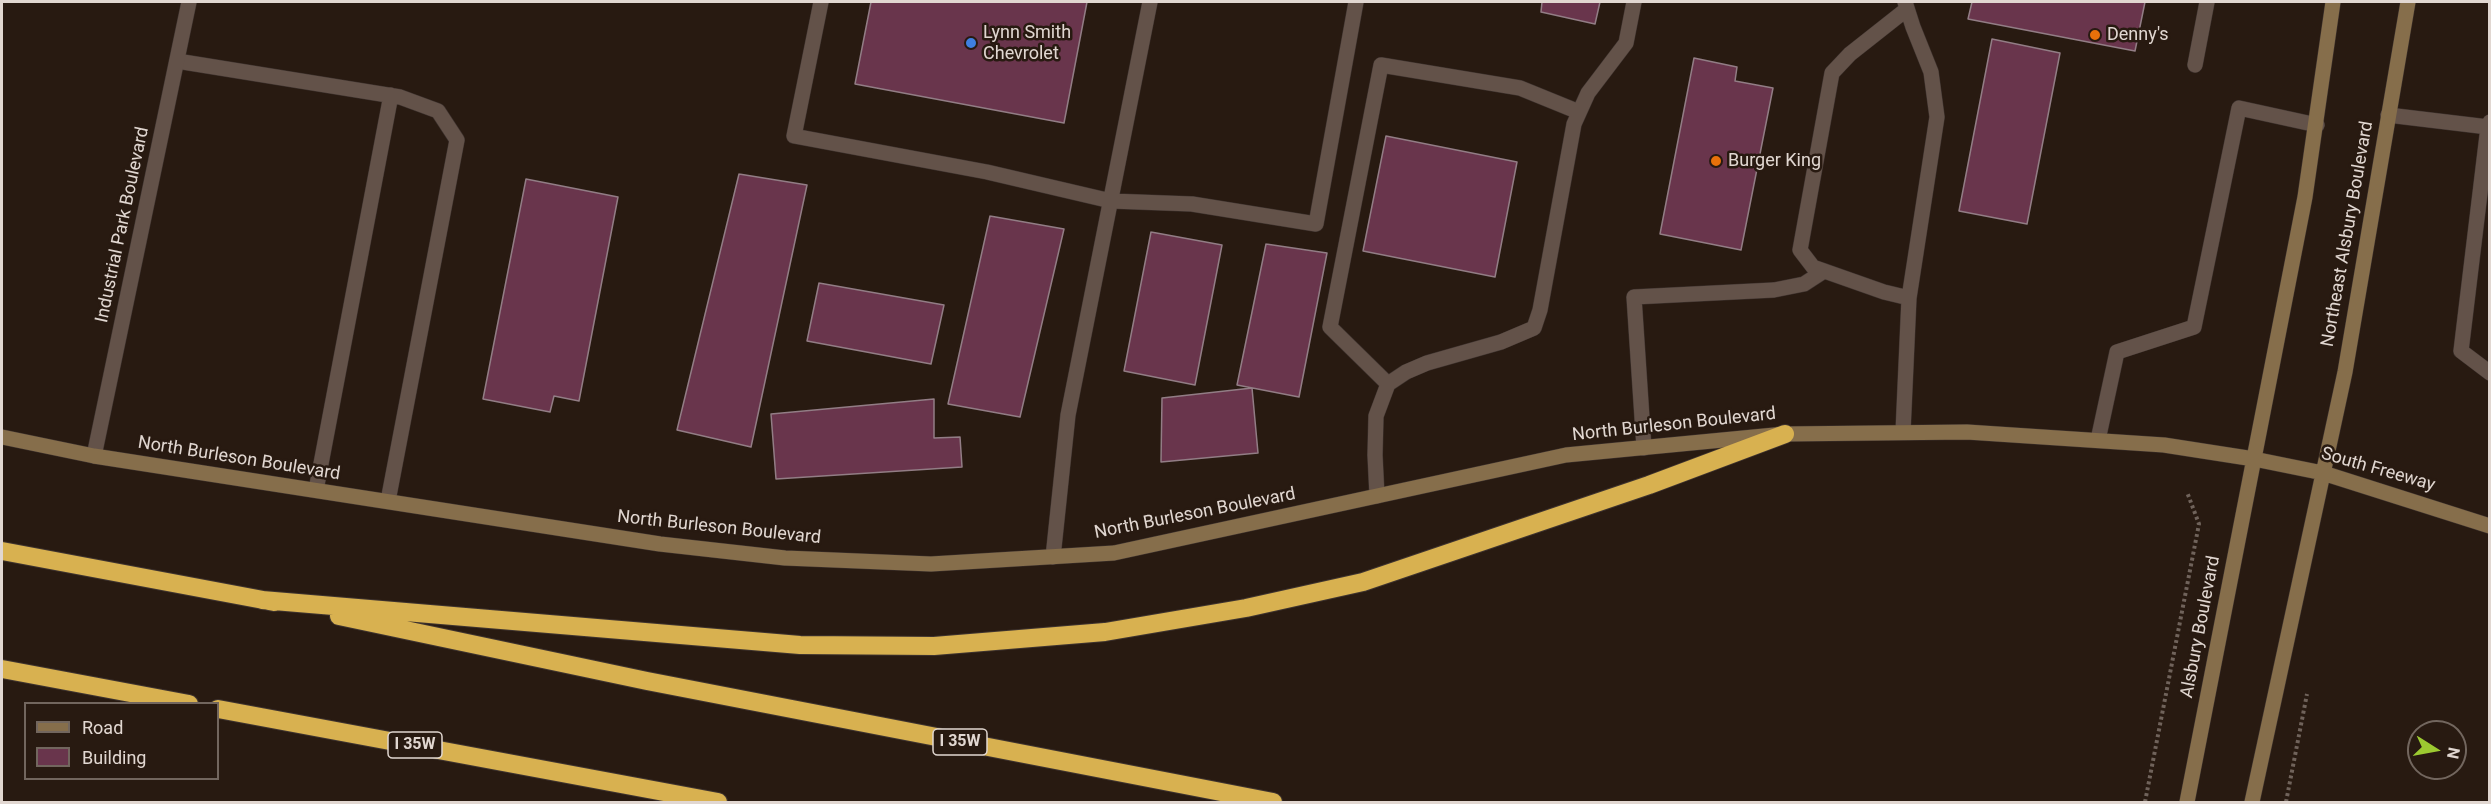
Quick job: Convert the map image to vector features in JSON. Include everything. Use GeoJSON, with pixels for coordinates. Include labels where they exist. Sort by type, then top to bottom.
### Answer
{"type":"FeatureCollection","features":[{"type":"Feature","properties":{"kind":"highway"},"geometry":{"type":"LineString","coordinates":[[262,600],[800,645],[934,646],[1105,632],[1246,608],[1363,582],[1649,485],[1785,434]]}},
{"type":"Feature","properties":{"kind":"highway","name":"I 35W"},"geometry":{"type":"LineString","coordinates":[[2,551],[262,600],[647,681],[1273,802]]}},
{"type":"Feature","properties":{"kind":"highway"},"geometry":{"type":"LineString","coordinates":[[2,669],[178,702]]}},
{"type":"Feature","properties":{"kind":"highway","name":"I 35W"},"geometry":{"type":"LineString","coordinates":[[219,709],[718,802]]}},
{"type":"Feature","properties":{"kind":"main road"},"geometry":{"type":"LineString","coordinates":[[2254,459],[2317,125],[2333,2]]}},
{"type":"Feature","properties":{"kind":"main road","name":"Northeast Alsbury Boulevard"},"geometry":{"type":"LineString","coordinates":[[2323,473],[2345,372],[2408,2]]}},
{"type":"Feature","properties":{"kind":"main road","name":"North Burleson Boulevard"},"geometry":{"type":"LineString","coordinates":[[2,437],[94,456],[660,543],[785,558],[931,564],[1114,553],[1566,455],[1785,434],[1967,432],[2164,445],[2254,459]]}},
{"type":"Feature","properties":{"kind":"main road","name":"South Freeway"},"geometry":{"type":"LineString","coordinates":[[2254,459],[2323,473],[2490,526]]}},
{"type":"Feature","properties":{"kind":"main road","name":"Alsbury Boulevard"},"geometry":{"type":"LineString","coordinates":[[2187,802],[2254,459]]}},
{"type":"Feature","properties":{"kind":"main road"},"geometry":{"type":"LineString","coordinates":[[2252,802],[2323,473]]}},
{"type":"Feature","properties":{"kind":"street","name":"Industrial Park Boulevard"},"geometry":{"type":"LineString","coordinates":[[94,456],[189,2]]}},
{"type":"Feature","properties":{"kind":"street"},"geometry":{"type":"LineString","coordinates":[[821,2],[794,136],[987,172],[1111,201],[1192,204],[1316,224],[1356,2]]}},
{"type":"Feature","properties":{"kind":"street"},"geometry":{"type":"LineString","coordinates":[[1053,557],[1068,415],[1150,2]]}},
{"type":"Feature","properties":{"kind":"street"},"geometry":{"type":"LineString","coordinates":[[1377,496],[1376,416],[1388,384],[1406,372],[1427,363],[1501,342],[1534,328],[1540,310],[1574,124],[1588,93],[1626,43],[1634,2]]}},
{"type":"Feature","properties":{"kind":"street"},"geometry":{"type":"LineString","coordinates":[[2195,65],[2207,2]]}},
{"type":"Feature","properties":{"kind":"street"},"geometry":{"type":"LineString","coordinates":[[1903,432],[1909,298],[1937,117],[1931,72],[1906,5],[1850,54],[1832,73],[1800,250],[1813,267],[1884,292],[1909,298]]}},
{"type":"Feature","properties":{"kind":"street"},"geometry":{"type":"LineString","coordinates":[[177,61],[391,95],[438,111],[457,140],[388,501]]}},
{"type":"Feature","properties":{"kind":"street"},"geometry":{"type":"LineString","coordinates":[[1388,384],[1330,327],[1382,65],[1520,88],[1579,112]]}},
{"type":"Feature","properties":{"kind":"street"},"geometry":{"type":"LineString","coordinates":[[315,490],[391,95]]}},
{"type":"Feature","properties":{"kind":"street"},"geometry":{"type":"LineString","coordinates":[[2098,440],[2117,352],[2194,327],[2239,108],[2317,125]]}},
{"type":"Feature","properties":{"kind":"street"},"geometry":{"type":"LineString","coordinates":[[2388,115],[2489,125],[2461,351],[2490,373]]}},
{"type":"Feature","properties":{"kind":"street"},"geometry":{"type":"LineString","coordinates":[[1644,448],[1634,297],[1774,290],[1804,284],[1824,271]]}},
{"type":"Feature","properties":{"kind":"path"},"geometry":{"type":"LineString","coordinates":[[2145,802],[2199,524],[2187,492]]}},
{"type":"Feature","properties":{"kind":"path"},"geometry":{"type":"LineString","coordinates":[[2286,802],[2294,763]]}},
{"type":"Feature","properties":{"kind":"building","name":"Lynn Smith Chevrolet"},"geometry":{"type":"Polygon","coordinates":[[[871,2],[1087,2],[1064,123],[855,84],[871,2]]]}},
{"type":"Feature","properties":{"kind":"building"},"geometry":{"type":"Polygon","coordinates":[[[1542,2],[1600,2],[1595,24],[1541,12],[1542,2]]]}},
{"type":"Feature","properties":{"kind":"building","name":"Denny's"},"geometry":{"type":"Polygon","coordinates":[[[1972,2],[2145,2],[2135,51],[1968,19],[1972,2]]]}},
{"type":"Feature","properties":{"kind":"building"},"geometry":{"type":"Polygon","coordinates":[[[1992,39],[2060,53],[2027,224],[1959,211],[1992,39]]]}},
{"type":"Feature","properties":{"kind":"building","name":"Burger King"},"geometry":{"type":"Polygon","coordinates":[[[1694,58],[1737,67],[1735,81],[1773,88],[1741,250],[1660,234],[1694,58]]]}},
{"type":"Feature","properties":{"kind":"building"},"geometry":{"type":"Polygon","coordinates":[[[1386,136],[1517,162],[1495,277],[1363,251],[1386,136]]]}},
{"type":"Feature","properties":{"kind":"building"},"geometry":{"type":"Polygon","coordinates":[[[739,174],[807,185],[751,447],[677,430],[739,174]]]}},
{"type":"Feature","properties":{"kind":"building"},"geometry":{"type":"Polygon","coordinates":[[[526,179],[618,197],[579,401],[554,396],[550,412],[483,399],[526,179]]]}},
{"type":"Feature","properties":{"kind":"building"},"geometry":{"type":"Polygon","coordinates":[[[990,216],[1064,229],[1020,417],[948,404],[990,216]]]}},
{"type":"Feature","properties":{"kind":"building"},"geometry":{"type":"Polygon","coordinates":[[[1151,232],[1222,245],[1195,385],[1124,371],[1151,232]]]}},
{"type":"Feature","properties":{"kind":"building"},"geometry":{"type":"Polygon","coordinates":[[[1266,244],[1327,253],[1299,397],[1237,385],[1266,244]]]}},
{"type":"Feature","properties":{"kind":"building"},"geometry":{"type":"Polygon","coordinates":[[[819,283],[944,305],[931,364],[807,341],[819,283]]]}},
{"type":"Feature","properties":{"kind":"building"},"geometry":{"type":"Polygon","coordinates":[[[1252,388],[1258,453],[1161,462],[1162,398],[1252,388]]]}},
{"type":"Feature","properties":{"kind":"building"},"geometry":{"type":"Polygon","coordinates":[[[934,399],[934,438],[960,437],[962,467],[776,479],[771,414],[934,399]]]}},
{"type":"Feature","properties":{"kind":"place","name":"Denny's"},"geometry":{"type":"Point","coordinates":[2095,35]}},
{"type":"Feature","properties":{"kind":"place","name":"Lynn Smith Chevrolet"},"geometry":{"type":"Point","coordinates":[971,43]}},
{"type":"Feature","properties":{"kind":"place","name":"Burger King"},"geometry":{"type":"Point","coordinates":[1716,161]}}]}
